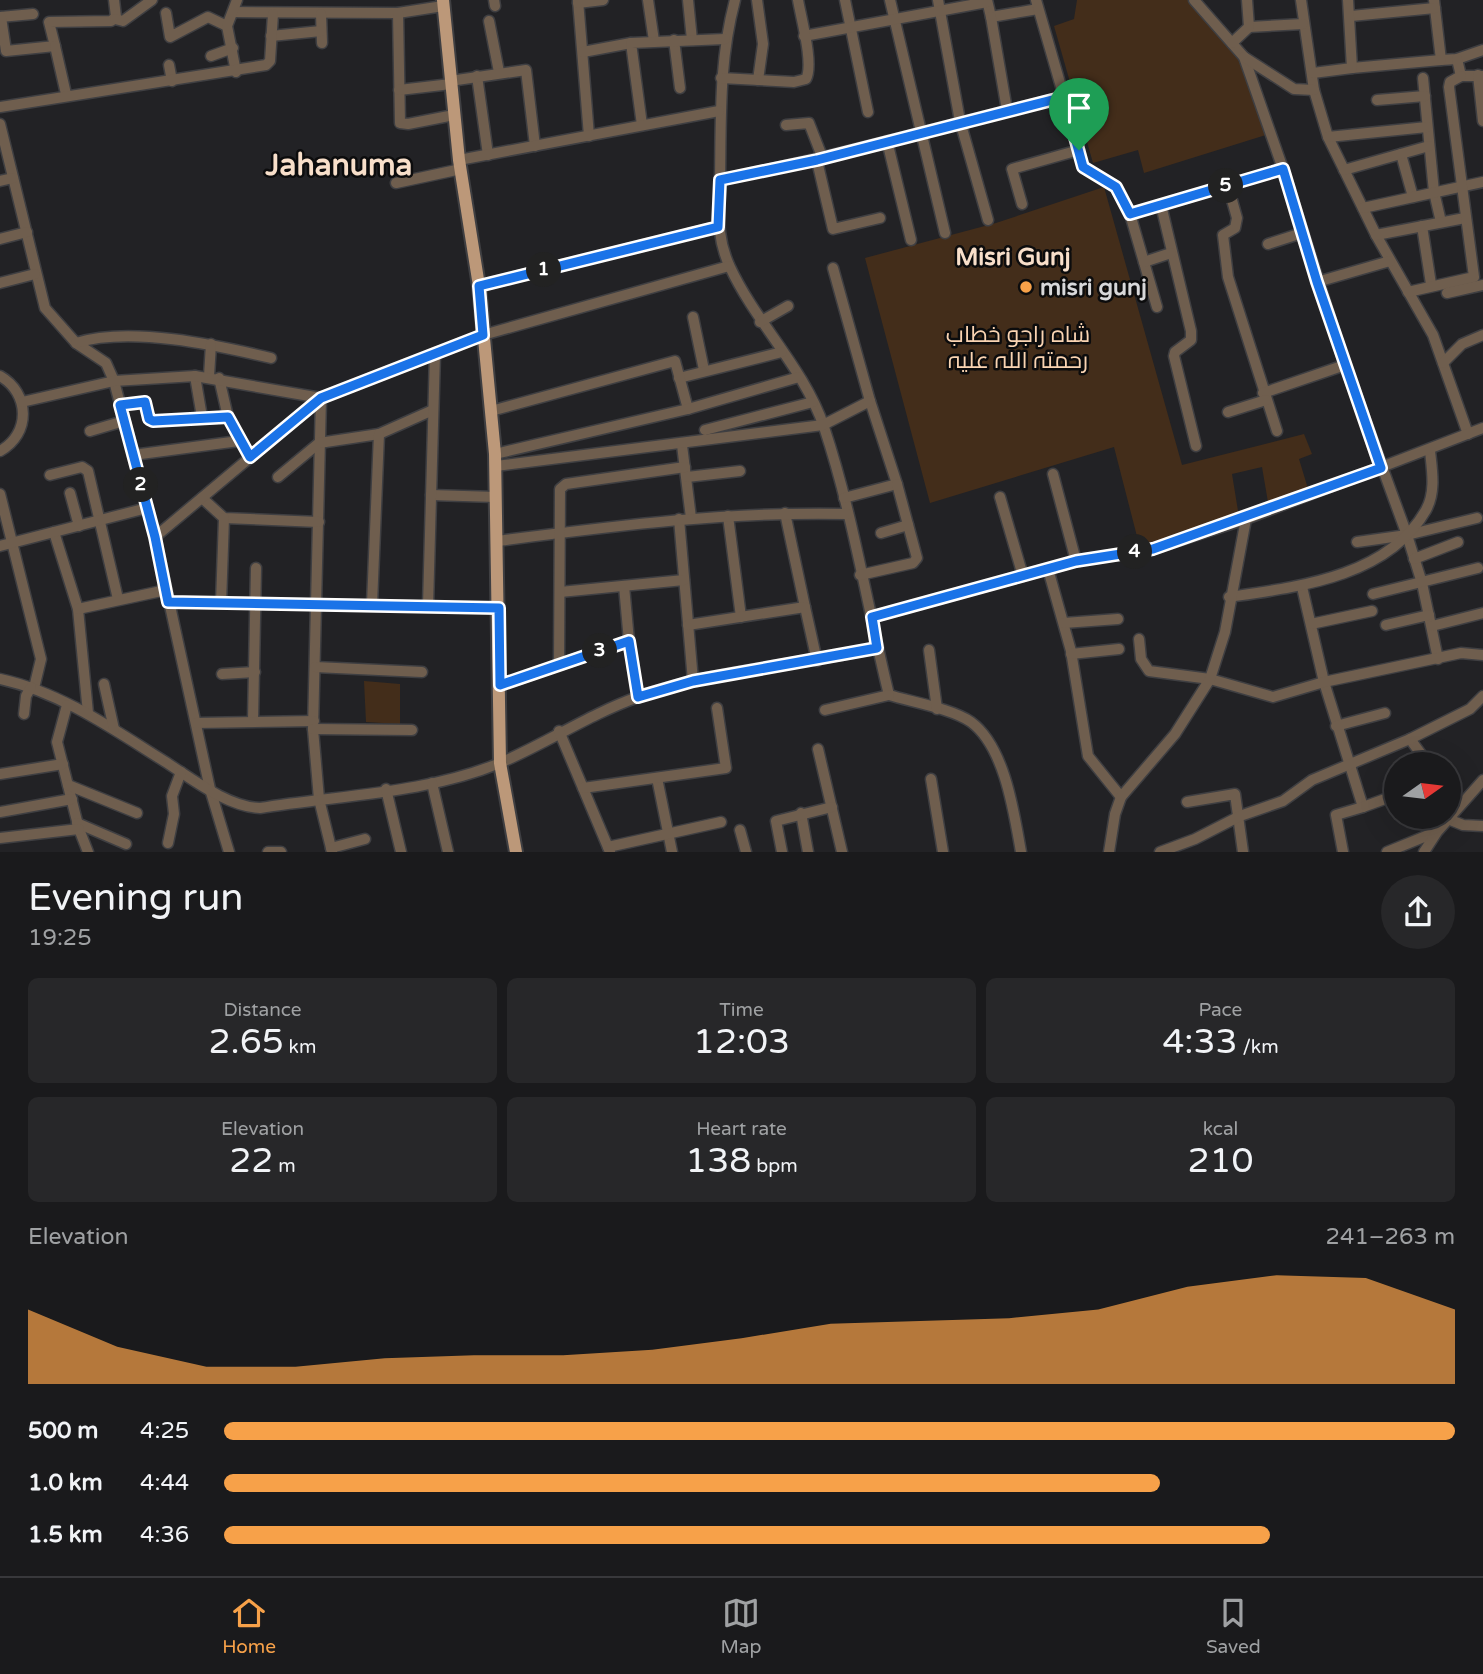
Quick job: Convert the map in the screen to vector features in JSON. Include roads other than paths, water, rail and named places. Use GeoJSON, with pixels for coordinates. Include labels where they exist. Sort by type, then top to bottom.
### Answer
{"type":"FeatureCollection","features":[{"type":"Feature","properties":{"kind":"main road"},"geometry":{"type":"LineString","coordinates":[[443,3],[460,165],[479,286],[491,411],[499,608],[500,763],[516,852]]}},
{"type":"Feature","properties":{"kind":"street"},"geometry":{"type":"LineString","coordinates":[[114,0],[115,19]]}},
{"type":"Feature","properties":{"kind":"street"},"geometry":{"type":"LineString","coordinates":[[66,94],[49,22],[106,22],[115,19],[123,21],[152,0]]}},
{"type":"Feature","properties":{"kind":"street"},"geometry":{"type":"LineString","coordinates":[[236,72],[227,26],[237,0]]}},
{"type":"Feature","properties":{"kind":"street"},"geometry":{"type":"LineString","coordinates":[[589,136],[578,2],[603,0]]}},
{"type":"Feature","properties":{"kind":"street"},"geometry":{"type":"LineString","coordinates":[[649,0],[654,41]]}},
{"type":"Feature","properties":{"kind":"street"},"geometry":{"type":"LineString","coordinates":[[688,0],[692,40]]}},
{"type":"Feature","properties":{"kind":"street"},"geometry":{"type":"LineString","coordinates":[[735,0],[725,39],[721,78],[718,227],[729,266],[761,322],[799,377],[823,425],[848,514],[889,695]]}},
{"type":"Feature","properties":{"kind":"street"},"geometry":{"type":"LineString","coordinates":[[757,0],[762,44],[758,80]]}},
{"type":"Feature","properties":{"kind":"street"},"geometry":{"type":"LineString","coordinates":[[721,78],[794,82],[806,79],[809,72],[798,0]]}},
{"type":"Feature","properties":{"kind":"street"},"geometry":{"type":"LineString","coordinates":[[845,0],[868,112]]}},
{"type":"Feature","properties":{"kind":"street"},"geometry":{"type":"LineString","coordinates":[[890,0],[919,132],[945,233]]}},
{"type":"Feature","properties":{"kind":"street"},"geometry":{"type":"LineString","coordinates":[[1194,0],[1244,57],[1294,89],[1314,90]]}},
{"type":"Feature","properties":{"kind":"street"},"geometry":{"type":"LineString","coordinates":[[1247,0],[1249,27]]}},
{"type":"Feature","properties":{"kind":"street"},"geometry":{"type":"LineString","coordinates":[[1301,0],[1314,90],[1328,136],[1390,261],[1433,335],[1468,434]]}},
{"type":"Feature","properties":{"kind":"street"},"geometry":{"type":"LineString","coordinates":[[1348,0],[1352,68]]}},
{"type":"Feature","properties":{"kind":"street"},"geometry":{"type":"LineString","coordinates":[[804,36],[893,19],[939,6],[987,1],[1007,110]]}},
{"type":"Feature","properties":{"kind":"street"},"geometry":{"type":"LineString","coordinates":[[233,12],[398,13],[422,5],[443,3]]}},
{"type":"Feature","properties":{"kind":"street"},"geometry":{"type":"LineString","coordinates":[[991,17],[1037,4],[1083,167],[1116,187],[1130,214],[1157,307]]}},
{"type":"Feature","properties":{"kind":"street"},"geometry":{"type":"LineString","coordinates":[[1351,16],[1434,4],[1441,60]]}},
{"type":"Feature","properties":{"kind":"street"},"geometry":{"type":"LineString","coordinates":[[939,6],[960,121],[988,220]]}},
{"type":"Feature","properties":{"kind":"street"},"geometry":{"type":"LineString","coordinates":[[166,13],[170,37],[208,17],[227,26]]}},
{"type":"Feature","properties":{"kind":"street"},"geometry":{"type":"LineString","coordinates":[[398,13],[398,118],[402,124],[454,115]]}},
{"type":"Feature","properties":{"kind":"street"},"geometry":{"type":"LineString","coordinates":[[33,14],[0,17],[6,51],[55,46]]}},
{"type":"Feature","properties":{"kind":"street"},"geometry":{"type":"LineString","coordinates":[[0,107],[66,94],[236,72],[270,62],[273,14]]}},
{"type":"Feature","properties":{"kind":"street"},"geometry":{"type":"LineString","coordinates":[[321,14],[322,43]]}},
{"type":"Feature","properties":{"kind":"street"},"geometry":{"type":"LineString","coordinates":[[489,21],[499,72]]}},
{"type":"Feature","properties":{"kind":"street"},"geometry":{"type":"LineString","coordinates":[[1232,44],[1249,27],[1303,24]]}},
{"type":"Feature","properties":{"kind":"street"},"geometry":{"type":"LineString","coordinates":[[271,36],[321,31]]}},
{"type":"Feature","properties":{"kind":"street"},"geometry":{"type":"LineString","coordinates":[[583,52],[631,43],[725,39]]}},
{"type":"Feature","properties":{"kind":"street"},"geometry":{"type":"LineString","coordinates":[[674,40],[680,88]]}},
{"type":"Feature","properties":{"kind":"street"},"geometry":{"type":"LineString","coordinates":[[631,43],[642,125]]}},
{"type":"Feature","properties":{"kind":"street"},"geometry":{"type":"LineString","coordinates":[[211,56],[233,48]]}},
{"type":"Feature","properties":{"kind":"street"},"geometry":{"type":"LineString","coordinates":[[1313,73],[1457,60],[1483,50]]}},
{"type":"Feature","properties":{"kind":"street"},"geometry":{"type":"LineString","coordinates":[[1244,57],[1283,169],[1345,365],[1407,535],[1422,583],[1438,659]]}},
{"type":"Feature","properties":{"kind":"street"},"geometry":{"type":"LineString","coordinates":[[1457,60],[1461,76]]}},
{"type":"Feature","properties":{"kind":"street"},"geometry":{"type":"LineString","coordinates":[[169,65],[172,80]]}},
{"type":"Feature","properties":{"kind":"street"},"geometry":{"type":"LineString","coordinates":[[399,90],[451,83],[499,72],[526,70],[536,146]]}},
{"type":"Feature","properties":{"kind":"street"},"geometry":{"type":"LineString","coordinates":[[1408,292],[1431,284],[1474,277],[1450,82],[1461,76],[1481,75],[1483,121]]}},
{"type":"Feature","properties":{"kind":"street"},"geometry":{"type":"LineString","coordinates":[[477,76],[488,155]]}},
{"type":"Feature","properties":{"kind":"street"},"geometry":{"type":"LineString","coordinates":[[1423,78],[1434,192],[1441,222]]}},
{"type":"Feature","properties":{"kind":"street"},"geometry":{"type":"LineString","coordinates":[[1377,100],[1425,96]]}},
{"type":"Feature","properties":{"kind":"street"},"geometry":{"type":"LineString","coordinates":[[720,180],[820,160],[960,121],[1064,97]]}},
{"type":"Feature","properties":{"kind":"street"},"geometry":{"type":"LineString","coordinates":[[396,183],[488,155],[719,111]]}},
{"type":"Feature","properties":{"kind":"street"},"geometry":{"type":"LineString","coordinates":[[786,125],[809,123],[820,160],[833,229],[880,218]]}},
{"type":"Feature","properties":{"kind":"street"},"geometry":{"type":"LineString","coordinates":[[0,124],[35,274],[51,319],[76,343],[106,363],[114,381],[155,537],[210,789],[229,852]]}},
{"type":"Feature","properties":{"kind":"street"},"geometry":{"type":"LineString","coordinates":[[1328,136],[1427,127]]}},
{"type":"Feature","properties":{"kind":"street"},"geometry":{"type":"LineString","coordinates":[[887,141],[911,240]]}},
{"type":"Feature","properties":{"kind":"street"},"geometry":{"type":"LineString","coordinates":[[1344,170],[1429,146]]}},
{"type":"Feature","properties":{"kind":"street"},"geometry":{"type":"LineString","coordinates":[[1022,204],[1012,169],[1079,150]]}},
{"type":"Feature","properties":{"kind":"street"},"geometry":{"type":"LineString","coordinates":[[1401,154],[1413,197]]}},
{"type":"Feature","properties":{"kind":"street"},"geometry":{"type":"LineString","coordinates":[[1130,214],[1283,169]]}},
{"type":"Feature","properties":{"kind":"street"},"geometry":{"type":"LineString","coordinates":[[0,181],[13,178]]}},
{"type":"Feature","properties":{"kind":"street"},"geometry":{"type":"LineString","coordinates":[[1363,208],[1483,182]]}},
{"type":"Feature","properties":{"kind":"street"},"geometry":{"type":"LineString","coordinates":[[1228,186],[1237,218],[1235,228],[1223,235],[1228,276],[1264,397],[1277,431]]}},
{"type":"Feature","properties":{"kind":"street"},"geometry":{"type":"LineString","coordinates":[[1160,205],[1191,331],[1191,340],[1174,352],[1174,356],[1196,446]]}},
{"type":"Feature","properties":{"kind":"street"},"geometry":{"type":"LineString","coordinates":[[1377,235],[1465,218]]}},
{"type":"Feature","properties":{"kind":"street"},"geometry":{"type":"LineString","coordinates":[[1422,226],[1431,284]]}},
{"type":"Feature","properties":{"kind":"street"},"geometry":{"type":"LineString","coordinates":[[479,286],[718,227]]}},
{"type":"Feature","properties":{"kind":"street"},"geometry":{"type":"LineString","coordinates":[[0,239],[27,232]]}},
{"type":"Feature","properties":{"kind":"street"},"geometry":{"type":"LineString","coordinates":[[1268,244],[1302,233]]}},
{"type":"Feature","properties":{"kind":"street"},"geometry":{"type":"LineString","coordinates":[[1144,262],[1171,253]]}},
{"type":"Feature","properties":{"kind":"street"},"geometry":{"type":"LineString","coordinates":[[1317,282],[1390,261]]}},
{"type":"Feature","properties":{"kind":"street"},"geometry":{"type":"LineString","coordinates":[[155,537],[321,398],[483,335],[729,266]]}},
{"type":"Feature","properties":{"kind":"street"},"geometry":{"type":"LineString","coordinates":[[833,268],[870,401],[897,484],[916,560],[860,575]]}},
{"type":"Feature","properties":{"kind":"street"},"geometry":{"type":"LineString","coordinates":[[0,283],[35,274]]}},
{"type":"Feature","properties":{"kind":"street"},"geometry":{"type":"LineString","coordinates":[[1447,293],[1483,285]]}},
{"type":"Feature","properties":{"kind":"street"},"geometry":{"type":"LineString","coordinates":[[761,322],[788,306]]}},
{"type":"Feature","properties":{"kind":"street"},"geometry":{"type":"LineString","coordinates":[[693,317],[704,370]]}},
{"type":"Feature","properties":{"kind":"street"},"geometry":{"type":"LineString","coordinates":[[1443,363],[1462,344],[1483,335]]}},
{"type":"Feature","properties":{"kind":"street"},"geometry":{"type":"LineString","coordinates":[[76,343],[100,336],[211,344],[271,358]]}},
{"type":"Feature","properties":{"kind":"street"},"geometry":{"type":"LineString","coordinates":[[211,344],[214,377],[228,417],[250,457]]}},
{"type":"Feature","properties":{"kind":"street"},"geometry":{"type":"LineString","coordinates":[[678,378],[782,352]]}},
{"type":"Feature","properties":{"kind":"street"},"geometry":{"type":"LineString","coordinates":[[428,606],[435,353]]}},
{"type":"Feature","properties":{"kind":"street"},"geometry":{"type":"LineString","coordinates":[[491,411],[675,361],[688,409]]}},
{"type":"Feature","properties":{"kind":"street"},"geometry":{"type":"LineString","coordinates":[[1228,412],[1345,365]]}},
{"type":"Feature","properties":{"kind":"street"},"geometry":{"type":"LineString","coordinates":[[0,376],[17,390],[22,402],[21,429],[14,441],[0,451]]}},
{"type":"Feature","properties":{"kind":"street"},"geometry":{"type":"LineString","coordinates":[[22,402],[114,381],[195,376],[214,377],[321,398]]}},
{"type":"Feature","properties":{"kind":"street"},"geometry":{"type":"LineString","coordinates":[[195,376],[202,417]]}},
{"type":"Feature","properties":{"kind":"street"},"geometry":{"type":"LineString","coordinates":[[495,460],[799,377]]}},
{"type":"Feature","properties":{"kind":"street"},"geometry":{"type":"LineString","coordinates":[[321,398],[314,725],[319,799],[332,850],[365,839]]}},
{"type":"Feature","properties":{"kind":"street"},"geometry":{"type":"LineString","coordinates":[[495,460],[682,445],[823,425],[870,401]]}},
{"type":"Feature","properties":{"kind":"street"},"geometry":{"type":"LineString","coordinates":[[120,405],[145,402],[149,419],[153,421],[228,417]]}},
{"type":"Feature","properties":{"kind":"street"},"geometry":{"type":"LineString","coordinates":[[705,430],[813,402]]}},
{"type":"Feature","properties":{"kind":"street"},"geometry":{"type":"LineString","coordinates":[[278,477],[319,443],[379,434],[433,410]]}},
{"type":"Feature","properties":{"kind":"street"},"geometry":{"type":"LineString","coordinates":[[90,431],[124,421]]}},
{"type":"Feature","properties":{"kind":"street"},"geometry":{"type":"LineString","coordinates":[[872,617],[1076,561],[1153,549],[1246,519],[1430,451],[1483,428]]}},
{"type":"Feature","properties":{"kind":"street"},"geometry":{"type":"LineString","coordinates":[[372,604],[379,434]]}},
{"type":"Feature","properties":{"kind":"street"},"geometry":{"type":"LineString","coordinates":[[133,455],[239,441]]}},
{"type":"Feature","properties":{"kind":"street"},"geometry":{"type":"LineString","coordinates":[[682,445],[691,519]]}},
{"type":"Feature","properties":{"kind":"street"},"geometry":{"type":"LineString","coordinates":[[1229,597],[1302,587],[1361,568],[1407,535],[1427,509],[1433,485],[1430,451]]}},
{"type":"Feature","properties":{"kind":"street"},"geometry":{"type":"LineString","coordinates":[[50,475],[82,467],[88,471],[118,599]]}},
{"type":"Feature","properties":{"kind":"street"},"geometry":{"type":"LineString","coordinates":[[559,664],[561,592],[558,495],[566,484],[686,472],[740,471]]}},
{"type":"Feature","properties":{"kind":"street"},"geometry":{"type":"LineString","coordinates":[[1053,474],[1076,561]]}},
{"type":"Feature","properties":{"kind":"street"},"geometry":{"type":"LineString","coordinates":[[844,498],[897,484]]}},
{"type":"Feature","properties":{"kind":"street"},"geometry":{"type":"LineString","coordinates":[[71,493],[79,526]]}},
{"type":"Feature","properties":{"kind":"street"},"geometry":{"type":"LineString","coordinates":[[0,494],[41,659],[33,687],[26,696],[24,714]]}},
{"type":"Feature","properties":{"kind":"street"},"geometry":{"type":"LineString","coordinates":[[431,495],[496,497]]}},
{"type":"Feature","properties":{"kind":"street"},"geometry":{"type":"LineString","coordinates":[[1000,496],[1023,576]]}},
{"type":"Feature","properties":{"kind":"street"},"geometry":{"type":"LineString","coordinates":[[202,498],[224,518],[319,522]]}},
{"type":"Feature","properties":{"kind":"street"},"geometry":{"type":"LineString","coordinates":[[0,546],[147,508]]}},
{"type":"Feature","properties":{"kind":"street"},"geometry":{"type":"LineString","coordinates":[[497,541],[679,519],[785,513],[848,514]]}},
{"type":"Feature","properties":{"kind":"street"},"geometry":{"type":"LineString","coordinates":[[785,513],[817,661]]}},
{"type":"Feature","properties":{"kind":"street"},"geometry":{"type":"LineString","coordinates":[[728,516],[741,617]]}},
{"type":"Feature","properties":{"kind":"street"},"geometry":{"type":"LineString","coordinates":[[221,603],[224,518]]}},
{"type":"Feature","properties":{"kind":"street"},"geometry":{"type":"LineString","coordinates":[[1357,542],[1407,535],[1477,518]]}},
{"type":"Feature","properties":{"kind":"street"},"geometry":{"type":"LineString","coordinates":[[679,519],[693,681]]}},
{"type":"Feature","properties":{"kind":"street"},"geometry":{"type":"LineString","coordinates":[[1109,852],[1121,797],[1175,734],[1210,679],[1225,632],[1229,597],[1246,519]]}},
{"type":"Feature","properties":{"kind":"street"},"geometry":{"type":"LineString","coordinates":[[881,533],[908,525]]}},
{"type":"Feature","properties":{"kind":"street"},"geometry":{"type":"LineString","coordinates":[[54,532],[78,609],[88,713]]}},
{"type":"Feature","properties":{"kind":"street"},"geometry":{"type":"LineString","coordinates":[[1414,559],[1458,542]]}},
{"type":"Feature","properties":{"kind":"street"},"geometry":{"type":"LineString","coordinates":[[253,720],[258,603],[256,568]]}},
{"type":"Feature","properties":{"kind":"street"},"geometry":{"type":"LineString","coordinates":[[1373,594],[1478,568]]}},
{"type":"Feature","properties":{"kind":"street"},"geometry":{"type":"LineString","coordinates":[[1048,569],[1072,654],[1088,756],[1121,797]]}},
{"type":"Feature","properties":{"kind":"street"},"geometry":{"type":"LineString","coordinates":[[561,592],[684,580]]}},
{"type":"Feature","properties":{"kind":"street"},"geometry":{"type":"LineString","coordinates":[[624,586],[638,697]]}},
{"type":"Feature","properties":{"kind":"street"},"geometry":{"type":"LineString","coordinates":[[1302,587],[1336,726],[1363,807]]}},
{"type":"Feature","properties":{"kind":"street"},"geometry":{"type":"LineString","coordinates":[[78,609],[166,590]]}},
{"type":"Feature","properties":{"kind":"street"},"geometry":{"type":"LineString","coordinates":[[168,602],[499,608]]}},
{"type":"Feature","properties":{"kind":"street"},"geometry":{"type":"LineString","coordinates":[[688,625],[805,607]]}},
{"type":"Feature","properties":{"kind":"street"},"geometry":{"type":"LineString","coordinates":[[1311,624],[1372,611]]}},
{"type":"Feature","properties":{"kind":"street"},"geometry":{"type":"LineString","coordinates":[[1432,626],[1483,613]]}},
{"type":"Feature","properties":{"kind":"street"},"geometry":{"type":"LineString","coordinates":[[1386,625],[1429,615]]}},
{"type":"Feature","properties":{"kind":"street"},"geometry":{"type":"LineString","coordinates":[[1064,623],[1118,618]]}},
{"type":"Feature","properties":{"kind":"street"},"geometry":{"type":"LineString","coordinates":[[1139,639],[1141,659],[1149,671],[1210,679],[1273,697],[1324,682],[1461,653],[1483,654]]}},
{"type":"Feature","properties":{"kind":"street"},"geometry":{"type":"LineString","coordinates":[[500,685],[629,641]]}},
{"type":"Feature","properties":{"kind":"street"},"geometry":{"type":"LineString","coordinates":[[0,680],[33,687],[88,713],[210,789],[252,807],[432,783],[500,763],[559,731],[638,697],[693,681],[817,661],[877,648]]}},
{"type":"Feature","properties":{"kind":"street"},"geometry":{"type":"LineString","coordinates":[[1072,654],[1119,649]]}},
{"type":"Feature","properties":{"kind":"street"},"geometry":{"type":"LineString","coordinates":[[929,650],[937,709]]}},
{"type":"Feature","properties":{"kind":"street"},"geometry":{"type":"LineString","coordinates":[[316,667],[422,672]]}},
{"type":"Feature","properties":{"kind":"street"},"geometry":{"type":"LineString","coordinates":[[222,674],[255,672]]}},
{"type":"Feature","properties":{"kind":"street"},"geometry":{"type":"LineString","coordinates":[[104,684],[114,729]]}},
{"type":"Feature","properties":{"kind":"street"},"geometry":{"type":"LineString","coordinates":[[825,710],[889,695],[970,721],[984,735],[997,759],[1013,803],[1021,852]]}},
{"type":"Feature","properties":{"kind":"street"},"geometry":{"type":"LineString","coordinates":[[1160,852],[1195,839],[1240,816],[1283,801],[1312,780],[1410,739],[1470,709],[1483,696]]}},
{"type":"Feature","properties":{"kind":"street"},"geometry":{"type":"LineString","coordinates":[[67,705],[57,742],[78,826],[89,851]]}},
{"type":"Feature","properties":{"kind":"street"},"geometry":{"type":"LineString","coordinates":[[583,788],[726,768],[717,708]]}},
{"type":"Feature","properties":{"kind":"street"},"geometry":{"type":"LineString","coordinates":[[1336,726],[1385,713]]}},
{"type":"Feature","properties":{"kind":"street"},"geometry":{"type":"LineString","coordinates":[[195,723],[253,720],[412,730]]}},
{"type":"Feature","properties":{"kind":"street"},"geometry":{"type":"LineString","coordinates":[[559,731],[609,849],[721,822]]}},
{"type":"Feature","properties":{"kind":"street"},"geometry":{"type":"LineString","coordinates":[[1410,739],[1420,752]]}},
{"type":"Feature","properties":{"kind":"street"},"geometry":{"type":"LineString","coordinates":[[818,749],[842,852]]}},
{"type":"Feature","properties":{"kind":"street"},"geometry":{"type":"LineString","coordinates":[[0,774],[63,764]]}},
{"type":"Feature","properties":{"kind":"street"},"geometry":{"type":"LineString","coordinates":[[168,843],[174,814],[172,796],[181,772]]}},
{"type":"Feature","properties":{"kind":"street"},"geometry":{"type":"LineString","coordinates":[[657,778],[672,852]]}},
{"type":"Feature","properties":{"kind":"street"},"geometry":{"type":"LineString","coordinates":[[931,779],[943,852]]}},
{"type":"Feature","properties":{"kind":"street"},"geometry":{"type":"LineString","coordinates":[[432,783],[448,852]]}},
{"type":"Feature","properties":{"kind":"street"},"geometry":{"type":"LineString","coordinates":[[1461,805],[1482,783]]}},
{"type":"Feature","properties":{"kind":"street"},"geometry":{"type":"LineString","coordinates":[[68,785],[137,813]]}},
{"type":"Feature","properties":{"kind":"street"},"geometry":{"type":"LineString","coordinates":[[386,789],[401,852]]}},
{"type":"Feature","properties":{"kind":"street"},"geometry":{"type":"LineString","coordinates":[[1187,802],[1235,794],[1243,852]]}},
{"type":"Feature","properties":{"kind":"street"},"geometry":{"type":"LineString","coordinates":[[0,812],[72,799]]}},
{"type":"Feature","properties":{"kind":"street"},"geometry":{"type":"LineString","coordinates":[[1343,852],[1336,815],[1384,799]]}},
{"type":"Feature","properties":{"kind":"street"},"geometry":{"type":"LineString","coordinates":[[782,852],[776,821],[832,807]]}},
{"type":"Feature","properties":{"kind":"street"},"geometry":{"type":"LineString","coordinates":[[801,813],[808,852]]}},
{"type":"Feature","properties":{"kind":"street"},"geometry":{"type":"LineString","coordinates":[[1461,824],[1483,826]]}},
{"type":"Feature","properties":{"kind":"street"},"geometry":{"type":"LineString","coordinates":[[0,838],[78,826],[126,844]]}},
{"type":"Feature","properties":{"kind":"street"},"geometry":{"type":"LineString","coordinates":[[740,830],[746,852]]}},
{"type":"Feature","properties":{"kind":"street"},"geometry":{"type":"LineString","coordinates":[[1387,852],[1437,832]]}},
{"type":"Feature","properties":{"kind":"street"},"geometry":{"type":"LineString","coordinates":[[1424,852],[1437,832]]}},
{"type":"Feature","properties":{"kind":"street"},"geometry":{"type":"LineString","coordinates":[[268,852],[281,852]]}},
{"type":"Feature","properties":{"kind":"place","name":"misri gunj"},"geometry":{"type":"Point","coordinates":[1026,287]}},
{"type":"Feature","properties":{"kind":"district","name":"Jahanuma"},"geometry":{"type":"Point","coordinates":[339,165]}},
{"type":"Feature","properties":{"kind":"district","name":"Misri Gunj"},"geometry":{"type":"Point","coordinates":[1013,257]}},
{"type":"Feature","properties":{"kind":"park label","name":"شاہ راجو خطاب رحمتہ اللہ علیہ"},"geometry":{"type":"Point","coordinates":[1018,347]}}]}
